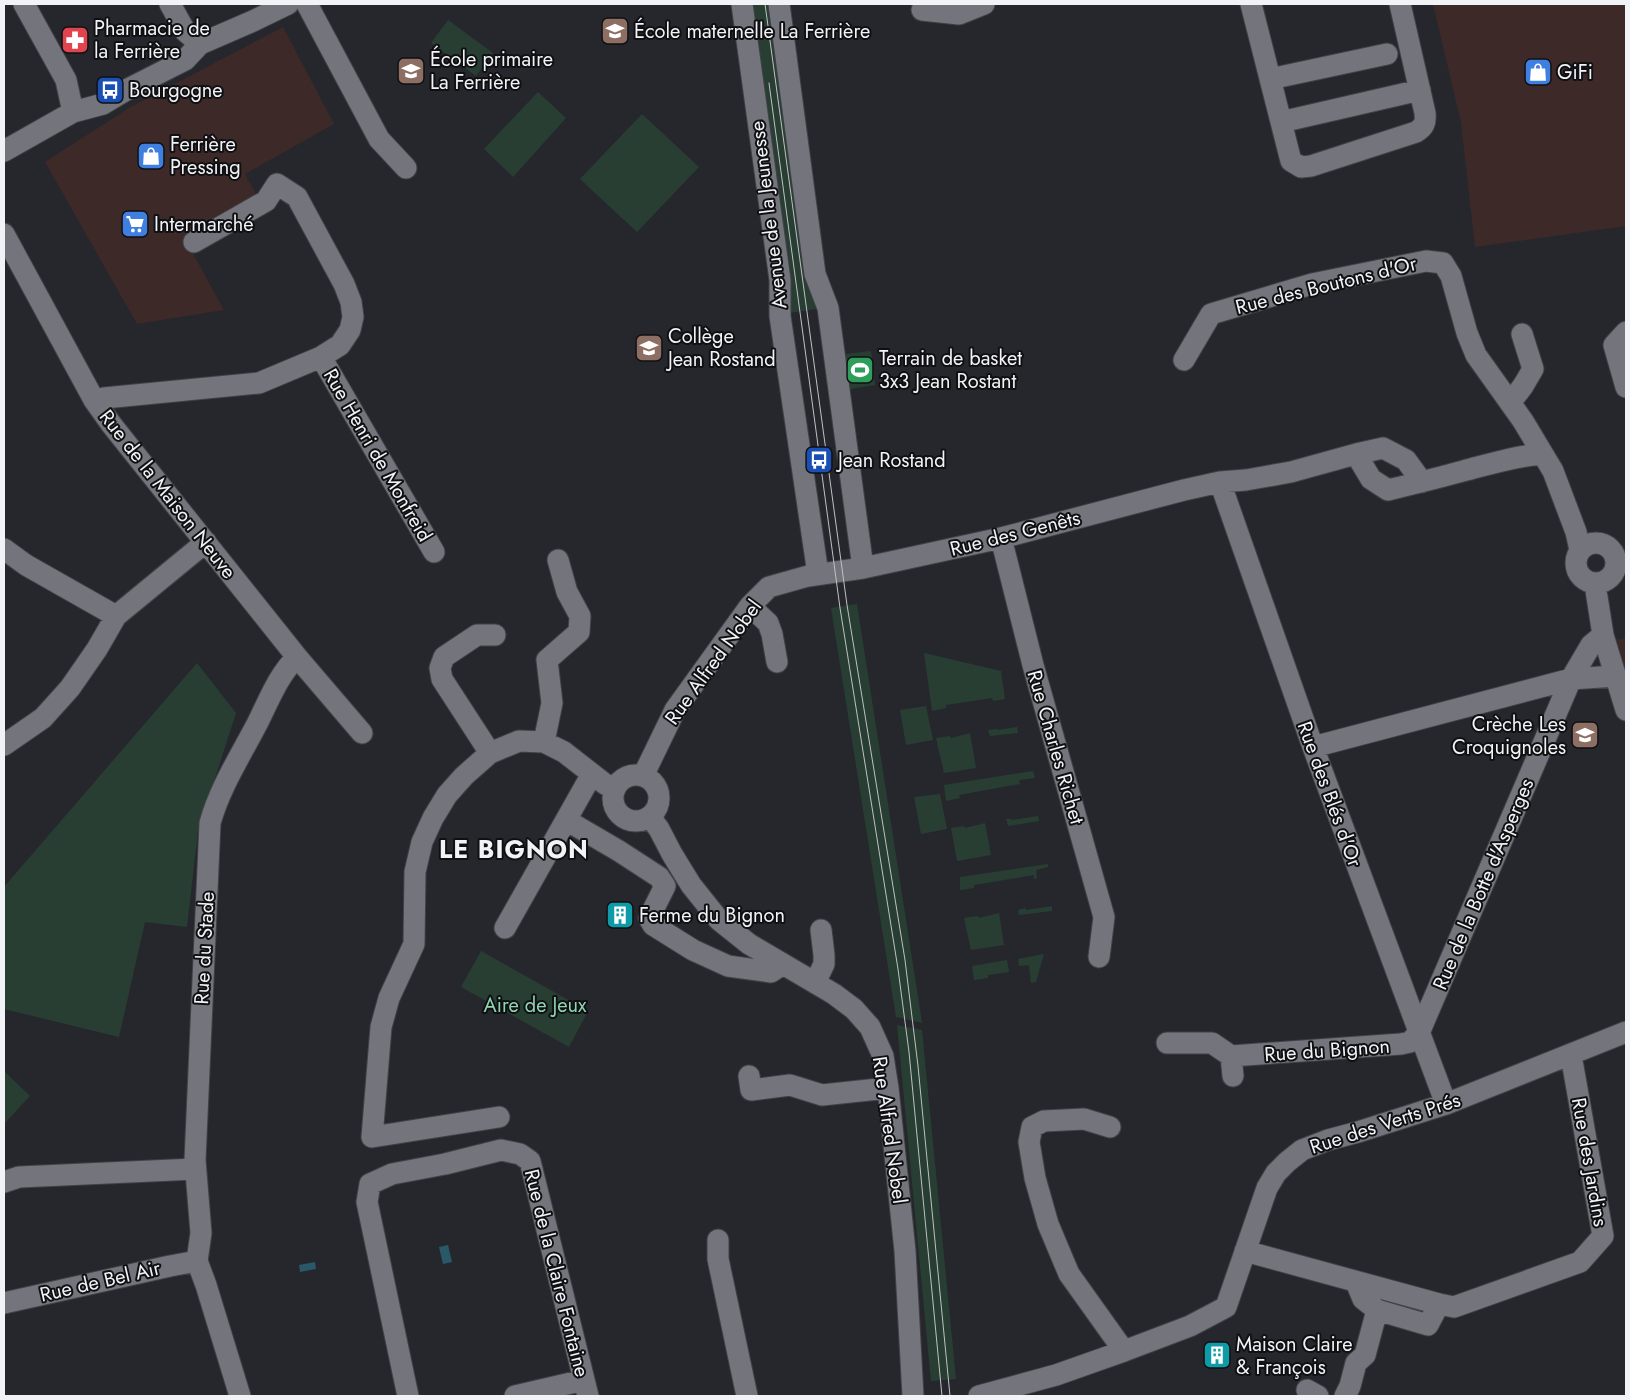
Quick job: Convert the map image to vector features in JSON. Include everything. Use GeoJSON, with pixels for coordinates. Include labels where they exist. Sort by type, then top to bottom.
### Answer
{"type":"FeatureCollection","features":[{"type":"Feature","properties":{"kind":"street"},"geometry":{"type":"LineString","coordinates":[[24,4],[66,80],[73,112]]}},
{"type":"Feature","properties":{"kind":"street"},"geometry":{"type":"LineString","coordinates":[[170,4],[185,31],[200,44]]}},
{"type":"Feature","properties":{"kind":"street"},"geometry":{"type":"LineString","coordinates":[[4,151],[73,112],[103,104],[185,60],[200,44],[288,4]]}},
{"type":"Feature","properties":{"kind":"street"},"geometry":{"type":"LineString","coordinates":[[308,4],[379,139],[406,168]]}},
{"type":"Feature","properties":{"kind":"street","name":"Avenue de la Jeunesse"},"geometry":{"type":"LineString","coordinates":[[742,4],[780,280],[780,316],[813,575]]}},
{"type":"Feature","properties":{"kind":"street","name":"Avenue de la Jeunesse"},"geometry":{"type":"LineString","coordinates":[[780,4],[815,274],[828,308],[862,568]]}},
{"type":"Feature","properties":{"kind":"street"},"geometry":{"type":"LineString","coordinates":[[922,10],[959,14],[984,4]]}},
{"type":"Feature","properties":{"kind":"street"},"geometry":{"type":"LineString","coordinates":[[1252,4],[1291,161],[1301,167],[1311,166],[1416,132],[1423,128],[1426,122],[1400,4]]}},
{"type":"Feature","properties":{"kind":"street"},"geometry":{"type":"LineString","coordinates":[[1270,79],[1387,54]]}},
{"type":"Feature","properties":{"kind":"street"},"geometry":{"type":"LineString","coordinates":[[1281,122],[1420,90]]}},
{"type":"Feature","properties":{"kind":"street"},"geometry":{"type":"LineString","coordinates":[[94,400],[259,383],[321,357],[340,345],[350,330],[351,302],[344,284],[297,197],[277,184],[266,202],[194,242]]}},
{"type":"Feature","properties":{"kind":"street","name":"Rue de la Maison Neuve"},"geometry":{"type":"LineString","coordinates":[[4,234],[94,400],[111,424],[362,734]]}},
{"type":"Feature","properties":{"kind":"street","name":"Rue des Boutons d'Or"},"geometry":{"type":"LineString","coordinates":[[1184,360],[1211,314],[1312,284],[1426,261],[1443,263],[1451,276],[1467,333],[1476,355],[1510,403],[1558,483],[1576,532],[1580,550]]}},
{"type":"Feature","properties":{"kind":"street"},"geometry":{"type":"LineString","coordinates":[[1626,332],[1614,345],[1626,387]]}},
{"type":"Feature","properties":{"kind":"street"},"geometry":{"type":"LineString","coordinates":[[1510,403],[1523,386],[1532,369],[1522,334]]}},
{"type":"Feature","properties":{"kind":"street","name":"Rue Henri de Monfreid"},"geometry":{"type":"LineString","coordinates":[[321,357],[434,552]]}},
{"type":"Feature","properties":{"kind":"street","name":"Rue des Genêts"},"geometry":{"type":"LineString","coordinates":[[813,575],[862,568],[1002,538],[1220,482],[1246,480],[1291,472],[1383,448],[1406,460],[1422,482]]}},
{"type":"Feature","properties":{"kind":"street"},"geometry":{"type":"LineString","coordinates":[[1356,454],[1371,479],[1388,490],[1522,456],[1542,454]]}},
{"type":"Feature","properties":{"kind":"street","name":"Rue des Blés d'Or"},"geometry":{"type":"LineString","coordinates":[[1220,482],[1313,747],[1446,1104]]}},
{"type":"Feature","properties":{"kind":"street","name":"Rue Charles Richet"},"geometry":{"type":"LineString","coordinates":[[1002,538],[1033,665],[1104,917],[1100,957]]}},
{"type":"Feature","properties":{"kind":"street"},"geometry":{"type":"LineString","coordinates":[[4,745],[43,718],[70,688],[97,649],[116,616],[206,542]]}},
{"type":"Feature","properties":{"kind":"street"},"geometry":{"type":"LineString","coordinates":[[1592,543],[1605,545],[1620,551],[1613,574],[1602,583],[1595,584],[1583,579],[1576,569],[1575,562],[1580,550],[1592,543]]}},
{"type":"Feature","properties":{"kind":"street"},"geometry":{"type":"LineString","coordinates":[[4,549],[26,565],[116,616]]}},
{"type":"Feature","properties":{"kind":"street"},"geometry":{"type":"LineString","coordinates":[[544,742],[552,703],[547,660],[579,632],[580,616],[567,592],[558,560]]}},
{"type":"Feature","properties":{"kind":"street","name":"Rue Alfred Nobel"},"geometry":{"type":"LineString","coordinates":[[643,776],[675,710],[750,606],[770,587],[813,575]]}},
{"type":"Feature","properties":{"kind":"street"},"geometry":{"type":"LineString","coordinates":[[1595,584],[1603,635],[1626,710]]}},
{"type":"Feature","properties":{"kind":"street"},"geometry":{"type":"LineString","coordinates":[[750,606],[768,623],[777,662]]}},
{"type":"Feature","properties":{"kind":"street"},"geometry":{"type":"LineString","coordinates":[[490,753],[442,679],[440,668],[444,657],[477,635],[495,635]]}},
{"type":"Feature","properties":{"kind":"street","name":"Rue de la Botte d'Asperges"},"geometry":{"type":"LineString","coordinates":[[1419,1033],[1571,679],[1591,645],[1603,635]]}},
{"type":"Feature","properties":{"kind":"street","name":"Rue du Stade"},"geometry":{"type":"LineString","coordinates":[[197,1261],[201,1233],[195,1169],[210,823],[216,803],[269,701],[289,665],[297,656]]}},
{"type":"Feature","properties":{"kind":"street"},"geometry":{"type":"LineString","coordinates":[[1313,747],[1571,679],[1616,676]]}},
{"type":"Feature","properties":{"kind":"street"},"geometry":{"type":"LineString","coordinates":[[499,1117],[372,1137],[381,1027],[389,998],[414,944],[415,872],[422,842],[433,818],[447,796],[464,776],[490,753],[519,742],[544,742],[564,752],[605,784],[615,789]]}},
{"type":"Feature","properties":{"kind":"street"},"geometry":{"type":"LineString","coordinates":[[505,928],[592,774]]}},
{"type":"Feature","properties":{"kind":"street"},"geometry":{"type":"LineString","coordinates":[[636,775],[643,776],[650,779],[658,791],[658,805],[650,816],[643,820],[628,820],[622,816],[614,804],[613,796],[615,789],[624,779],[636,775]]}},
{"type":"Feature","properties":{"kind":"street","name":"Rue Alfred Nobel"},"geometry":{"type":"LineString","coordinates":[[650,816],[692,885],[719,920],[749,944],[815,982],[854,1009],[870,1027],[882,1056],[888,1088],[905,1251],[913,1396]]}},
{"type":"Feature","properties":{"kind":"street"},"geometry":{"type":"LineString","coordinates":[[566,820],[659,877],[665,886],[649,918],[653,925],[693,950],[728,966],[771,972],[783,964]]}},
{"type":"Feature","properties":{"kind":"street"},"geometry":{"type":"LineString","coordinates":[[815,982],[824,964],[820,930]]}},
{"type":"Feature","properties":{"kind":"street","name":"Rue des Verts Prés"},"geometry":{"type":"LineString","coordinates":[[979,1396],[1056,1376],[1190,1326],[1226,1307],[1261,1204],[1272,1181],[1276,1173],[1286,1162],[1302,1150],[1328,1140],[1446,1104],[1626,1032]]}},
{"type":"Feature","properties":{"kind":"street","name":"Rue du Bignon"},"geometry":{"type":"LineString","coordinates":[[1167,1043],[1212,1043],[1232,1066],[1401,1044],[1410,1042],[1419,1033]]}},
{"type":"Feature","properties":{"kind":"street","name":"Rue des Jardins"},"geometry":{"type":"LineString","coordinates":[[1244,1251],[1454,1307],[1580,1262],[1603,1236],[1571,1055]]}},
{"type":"Feature","properties":{"kind":"street"},"geometry":{"type":"LineString","coordinates":[[750,1089],[790,1085],[822,1095],[888,1088]]}},
{"type":"Feature","properties":{"kind":"street"},"geometry":{"type":"LineString","coordinates":[[1110,1127],[1084,1119],[1044,1120],[1032,1127],[1029,1142],[1035,1178],[1048,1224],[1070,1274],[1124,1351]]}},
{"type":"Feature","properties":{"kind":"street","name":"Rue de la Claire Fontaine"},"geometry":{"type":"LineString","coordinates":[[408,1396],[367,1202],[370,1184],[392,1174],[445,1164],[501,1150],[520,1154],[530,1161],[586,1388]]}},
{"type":"Feature","properties":{"kind":"street"},"geometry":{"type":"LineString","coordinates":[[4,1182],[19,1177],[195,1169]]}},
{"type":"Feature","properties":{"kind":"street"},"geometry":{"type":"LineString","coordinates":[[718,1240],[718,1259],[747,1396]]}},
{"type":"Feature","properties":{"kind":"street"},"geometry":{"type":"LineString","coordinates":[[197,1261],[240,1396]]}},
{"type":"Feature","properties":{"kind":"street","name":"Rue de Bel Air"},"geometry":{"type":"LineString","coordinates":[[4,1303],[197,1261]]}},
{"type":"Feature","properties":{"kind":"street"},"geometry":{"type":"LineString","coordinates":[[1356,1282],[1363,1299],[1377,1310],[1428,1325],[1439,1304]]}},
{"type":"Feature","properties":{"kind":"street"},"geometry":{"type":"LineString","coordinates":[[1345,1396],[1350,1386],[1356,1363],[1365,1355],[1377,1310]]}},
{"type":"Feature","properties":{"kind":"street"},"geometry":{"type":"LineString","coordinates":[[515,1396],[586,1388]]}},
{"type":"Feature","properties":{"kind":"shaded area"},"geometry":{"type":"Polygon","coordinates":[[[1433,4],[1626,4],[1626,226],[1475,247],[1461,123],[1433,4]]]}},
{"type":"Feature","properties":{"kind":"shaded area"},"geometry":{"type":"Polygon","coordinates":[[[283,27],[334,124],[245,174],[258,198],[185,239],[224,310],[137,324],[45,162],[129,108],[283,27]]]}},
{"type":"Feature","properties":{"kind":"shaded area"},"geometry":{"type":"Polygon","coordinates":[[[1626,638],[1626,670],[1617,640],[1626,638]]]}},
{"type":"Feature","properties":{"kind":"green space"},"geometry":{"type":"Polygon","coordinates":[[[748,4],[774,4],[777,25],[751,28],[748,4]]]}},
{"type":"Feature","properties":{"kind":"green space"},"geometry":{"type":"Polygon","coordinates":[[[448,20],[493,53],[476,76],[431,43],[448,20]]]}},
{"type":"Feature","properties":{"kind":"green space"},"geometry":{"type":"Polygon","coordinates":[[[779,35],[816,309],[789,313],[752,38],[779,35]]]}},
{"type":"Feature","properties":{"kind":"green space"},"geometry":{"type":"Polygon","coordinates":[[[538,92],[566,118],[513,177],[484,149],[538,92]]]}},
{"type":"Feature","properties":{"kind":"green space"},"geometry":{"type":"Polygon","coordinates":[[[642,114],[699,167],[637,232],[580,179],[642,114]]]}},
{"type":"Feature","properties":{"kind":"green space","name":"Terrain de basket 3x3 Jean Rostant"},"geometry":{"type":"Polygon","coordinates":[[[871,351],[875,385],[850,389],[845,354],[871,351]]]}},
{"type":"Feature","properties":{"kind":"green space"},"geometry":{"type":"Polygon","coordinates":[[[857,604],[922,1023],[896,1017],[831,608],[857,604]]]}},
{"type":"Feature","properties":{"kind":"green space"},"geometry":{"type":"Polygon","coordinates":[[[924,653],[1001,671],[1005,699],[993,701],[992,698],[946,705],[946,708],[932,711],[924,653]]]}},
{"type":"Feature","properties":{"kind":"green space"},"geometry":{"type":"Polygon","coordinates":[[[197,663],[236,713],[198,831],[187,927],[145,922],[119,1037],[4,1009],[4,887],[197,663]]]}},
{"type":"Feature","properties":{"kind":"green space"},"geometry":{"type":"Polygon","coordinates":[[[926,706],[933,740],[906,745],[900,710],[926,706]]]}},
{"type":"Feature","properties":{"kind":"green space"},"geometry":{"type":"Polygon","coordinates":[[[1017,727],[1018,733],[990,736],[988,730],[998,730],[1017,727]]]}},
{"type":"Feature","properties":{"kind":"green space"},"geometry":{"type":"Polygon","coordinates":[[[970,733],[976,768],[944,773],[936,738],[950,736],[951,738],[970,733]]]}},
{"type":"Feature","properties":{"kind":"green space"},"geometry":{"type":"Polygon","coordinates":[[[1033,771],[1035,778],[1019,780],[1020,784],[959,795],[960,798],[946,801],[944,785],[1033,771]]]}},
{"type":"Feature","properties":{"kind":"green space"},"geometry":{"type":"Polygon","coordinates":[[[940,794],[947,829],[921,834],[914,797],[940,794]]]}},
{"type":"Feature","properties":{"kind":"green space"},"geometry":{"type":"Polygon","coordinates":[[[1038,816],[1039,821],[1008,826],[1006,819],[1012,820],[1038,816]]]}},
{"type":"Feature","properties":{"kind":"green space"},"geometry":{"type":"Polygon","coordinates":[[[985,823],[991,855],[957,861],[951,828],[964,826],[965,828],[985,823]]]}},
{"type":"Feature","properties":{"kind":"green space"},"geometry":{"type":"Polygon","coordinates":[[[1048,864],[1048,867],[1036,870],[1037,878],[1034,879],[1034,875],[974,885],[974,888],[960,890],[960,877],[1048,864]]]}},
{"type":"Feature","properties":{"kind":"green space"},"geometry":{"type":"Polygon","coordinates":[[[1052,906],[1052,911],[1019,915],[1018,910],[1025,908],[1026,910],[1052,906]]]}},
{"type":"Feature","properties":{"kind":"green space"},"geometry":{"type":"Polygon","coordinates":[[[999,913],[1004,945],[971,950],[964,918],[978,916],[979,918],[999,913]]]}},
{"type":"Feature","properties":{"kind":"green space","name":"Aire de Jeux"},"geometry":{"type":"Polygon","coordinates":[[[481,951],[588,1011],[569,1047],[461,987],[481,951]]]}},
{"type":"Feature","properties":{"kind":"green space"},"geometry":{"type":"Polygon","coordinates":[[[1044,954],[1036,982],[1031,983],[1029,965],[1019,966],[1018,959],[1044,954]]]}},
{"type":"Feature","properties":{"kind":"green space"},"geometry":{"type":"Polygon","coordinates":[[[1007,960],[1009,972],[988,975],[988,978],[974,980],[972,966],[1007,960]]]}},
{"type":"Feature","properties":{"kind":"green space"},"geometry":{"type":"Polygon","coordinates":[[[897,1025],[922,1030],[956,1379],[931,1381],[897,1025]]]}},
{"type":"Feature","properties":{"kind":"green space"},"geometry":{"type":"Polygon","coordinates":[[[4,1071],[30,1096],[4,1124],[4,1071]]]}},
{"type":"Feature","properties":{"kind":"water"},"geometry":{"type":"Polygon","coordinates":[[[448,1245],[452,1262],[443,1264],[439,1247],[448,1245]]]}},
{"type":"Feature","properties":{"kind":"water"},"geometry":{"type":"Polygon","coordinates":[[[315,1262],[316,1269],[300,1272],[299,1265],[315,1262]]]}},
{"type":"Feature","properties":{"kind":"tram line"},"geometry":{"type":"LineString","coordinates":[[765,4],[847,605],[905,960],[918,1066],[950,1396]]}},
{"type":"Feature","properties":{"kind":"tram line"},"geometry":{"type":"LineString","coordinates":[[769,83],[840,608],[898,969],[909,1052],[942,1396]]}},
{"type":"Feature","properties":{"kind":"place","name":"École maternelle La Ferrière"},"geometry":{"type":"Point","coordinates":[615,31]}},
{"type":"Feature","properties":{"kind":"place","name":"Pharmacie de la Ferrière"},"geometry":{"type":"Point","coordinates":[75,40]}},
{"type":"Feature","properties":{"kind":"place","name":"École primaire La Ferrière"},"geometry":{"type":"Point","coordinates":[411,71]}},
{"type":"Feature","properties":{"kind":"place","name":"GiFi"},"geometry":{"type":"Point","coordinates":[1538,72]}},
{"type":"Feature","properties":{"kind":"place","name":"Bourgogne"},"geometry":{"type":"Point","coordinates":[110,90]}},
{"type":"Feature","properties":{"kind":"place","name":"Ferrière Pressing"},"geometry":{"type":"Point","coordinates":[151,156]}},
{"type":"Feature","properties":{"kind":"place","name":"Intermarché"},"geometry":{"type":"Point","coordinates":[135,224]}},
{"type":"Feature","properties":{"kind":"place","name":"Collège Jean Rostand"},"geometry":{"type":"Point","coordinates":[649,348]}},
{"type":"Feature","properties":{"kind":"place","name":"Terrain de basket 3x3 Jean Rostant"},"geometry":{"type":"Point","coordinates":[860,370]}},
{"type":"Feature","properties":{"kind":"place","name":"Jean Rostand"},"geometry":{"type":"Point","coordinates":[819,460]}},
{"type":"Feature","properties":{"kind":"place","name":"Crèche Les Croquignoles"},"geometry":{"type":"Point","coordinates":[1585,735]}},
{"type":"Feature","properties":{"kind":"place","name":"Ferme du Bignon"},"geometry":{"type":"Point","coordinates":[620,915]}},
{"type":"Feature","properties":{"kind":"place","name":"Maison Claire & François"},"geometry":{"type":"Point","coordinates":[1217,1355]}},
{"type":"Feature","properties":{"kind":"district","name":"LE BIGNON"},"geometry":{"type":"Point","coordinates":[514,849]}}]}
